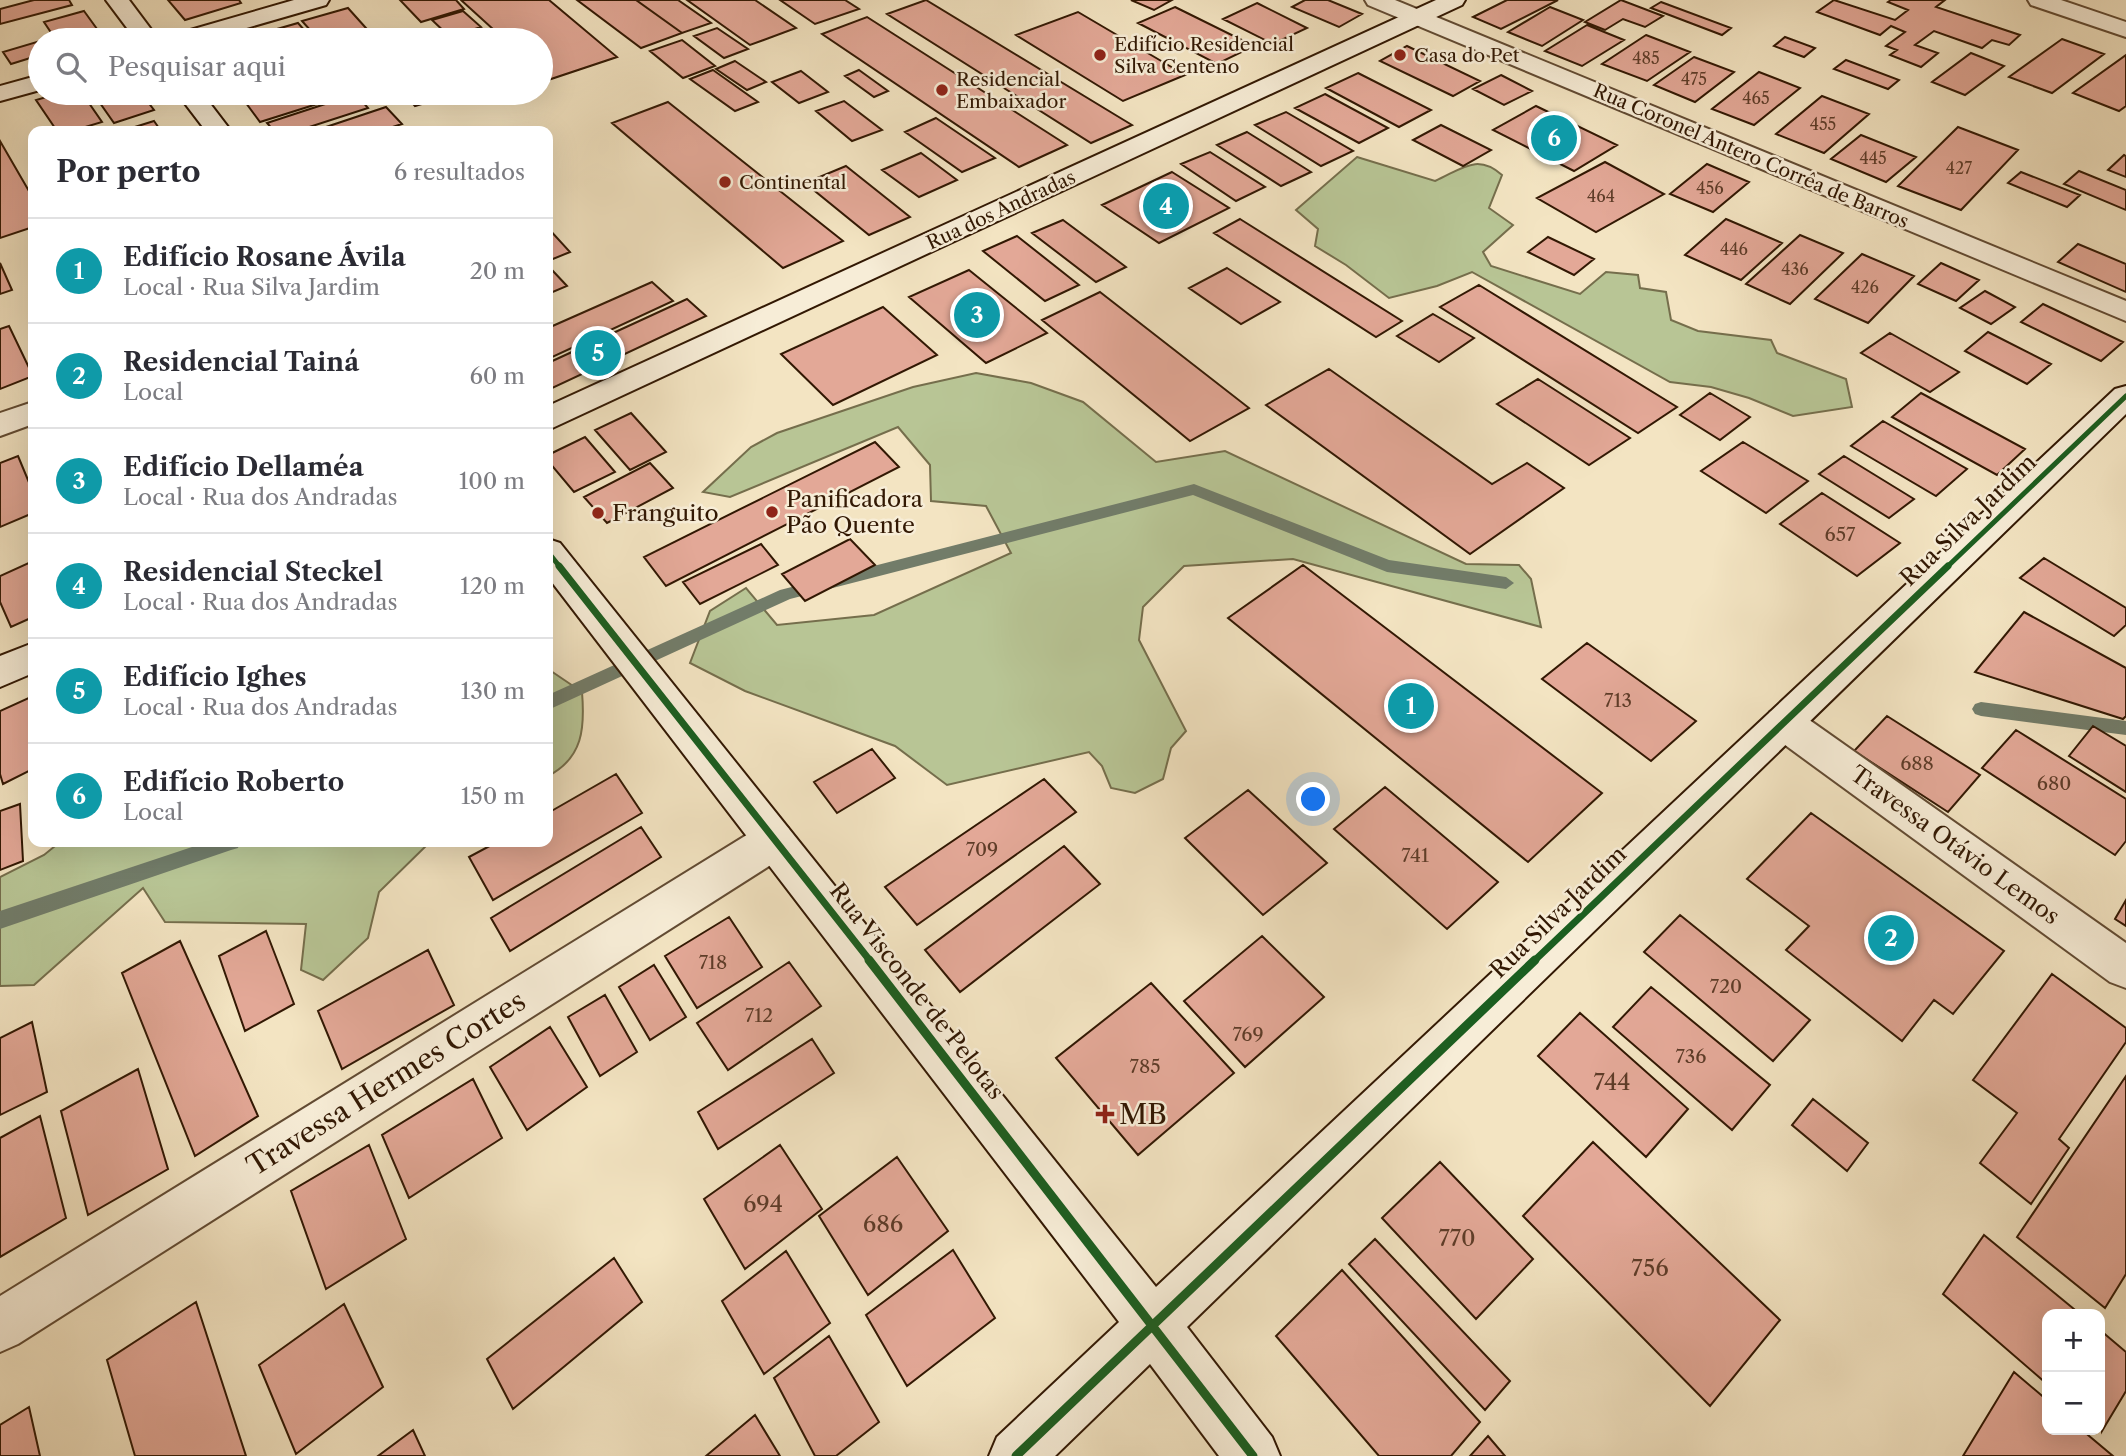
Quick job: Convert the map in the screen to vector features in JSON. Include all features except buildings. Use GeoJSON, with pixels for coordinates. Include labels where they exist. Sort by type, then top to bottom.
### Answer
{"type":"FeatureCollection","features":[{"type":"Feature","properties":{"kind":"street"},"geometry":{"type":"LineString","coordinates":[[117,0],[139,28]]}},
{"type":"Feature","properties":{"kind":"street"},"geometry":{"type":"LineString","coordinates":[[222,28],[318,0]]}},
{"type":"Feature","properties":{"kind":"street","name":"Rua Coronel Antero Corrêa de Barros"},"geometry":{"type":"LineString","coordinates":[[1376,0],[2126,312]]}},
{"type":"Feature","properties":{"kind":"street","name":"Rua dos Andradas"},"geometry":{"type":"LineString","coordinates":[[553,417],[1454,0]]}},
{"type":"Feature","properties":{"kind":"street"},"geometry":{"type":"LineString","coordinates":[[2039,0],[2126,30]]}},
{"type":"Feature","properties":{"kind":"street"},"geometry":{"type":"LineString","coordinates":[[0,94],[28,86]]}},
{"type":"Feature","properties":{"kind":"street"},"geometry":{"type":"LineString","coordinates":[[198,105],[215,126]]}},
{"type":"Feature","properties":{"kind":"street","name":"Rua Silva Jardim"},"geometry":{"type":"LineString","coordinates":[[1016,1456],[2126,396]]}},
{"type":"Feature","properties":{"kind":"street"},"geometry":{"type":"LineString","coordinates":[[0,425],[28,414]]}},
{"type":"Feature","properties":{"kind":"street","name":"Rua Visconde de Pelotas"},"geometry":{"type":"LineString","coordinates":[[553,558],[1049,1189],[1253,1456]]}},
{"type":"Feature","properties":{"kind":"street"},"geometry":{"type":"LineString","coordinates":[[0,672],[28,659]]}},
{"type":"Feature","properties":{"kind":"street","name":"Travessa Otávio Lemos"},"geometry":{"type":"LineString","coordinates":[[1784,723],[2126,968]]}},
{"type":"Feature","properties":{"kind":"street","name":"Travessa Hermes Cortes"},"geometry":{"type":"LineString","coordinates":[[0,1326],[773,841]]}},
{"type":"Feature","properties":{"kind":"green space"},"geometry":{"type":"Polygon","coordinates":[[[1357,157],[1435,181],[1469,165],[1493,168],[1502,175],[1489,208],[1513,225],[1483,252],[1491,266],[1580,294],[1606,272],[1638,275],[1640,288],[1666,292],[1671,320],[1698,331],[1771,340],[1777,353],[1846,379],[1852,407],[1793,416],[1749,398],[1711,387],[1670,382],[1472,272],[1437,286],[1389,298],[1346,265],[1315,246],[1318,229],[1296,210],[1357,157]]]}},
{"type":"Feature","properties":{"kind":"green space"},"geometry":{"type":"Polygon","coordinates":[[[976,373],[1031,383],[1083,402],[1156,462],[1225,451],[1466,564],[1519,565],[1531,579],[1541,627],[1293,559],[1184,566],[1143,607],[1139,640],[1186,731],[1171,748],[1163,779],[1135,793],[1111,788],[1102,766],[1089,752],[947,785],[895,746],[745,691],[690,663],[710,611],[746,588],[777,625],[874,615],[1011,553],[986,506],[931,501],[930,465],[898,427],[730,497],[703,492],[751,447],[777,433],[913,387],[976,373]]]}},
{"type":"Feature","properties":{"kind":"green space"},"geometry":{"type":"Polygon","coordinates":[[[553,672],[582,692],[583,718],[579,741],[575,751],[553,773],[553,672]]]}},
{"type":"Feature","properties":{"kind":"green space"},"geometry":{"type":"Polygon","coordinates":[[[54,847],[425,847],[379,892],[368,938],[323,980],[301,970],[306,924],[165,922],[143,888],[34,985],[0,986],[0,877],[44,855],[54,847]]]}},
{"type":"Feature","properties":{"kind":"waterway"},"geometry":{"type":"LineString","coordinates":[[553,701],[786,594],[1194,489],[1387,566],[1506,583]]}},
{"type":"Feature","properties":{"kind":"waterway"},"geometry":{"type":"LineString","coordinates":[[1981,709],[2126,728]]}},
{"type":"Feature","properties":{"kind":"waterway"},"geometry":{"type":"LineString","coordinates":[[0,920],[216,847]]}},
{"type":"Feature","properties":{"kind":"cycle path"},"geometry":{"type":"LineString","coordinates":[[1016,1456],[2126,396]]}},
{"type":"Feature","properties":{"kind":"cycle path"},"geometry":{"type":"LineString","coordinates":[[553,558],[1049,1189],[1253,1456]]}},
{"type":"Feature","properties":{"kind":"place","name":"Edifício Residencial Silva Centeno"},"geometry":{"type":"Point","coordinates":[1100,55]}},
{"type":"Feature","properties":{"kind":"place","name":"Casa do Pet"},"geometry":{"type":"Point","coordinates":[1400,55]}},
{"type":"Feature","properties":{"kind":"place","name":"Residencial Embaixador"},"geometry":{"type":"Point","coordinates":[942,90]}},
{"type":"Feature","properties":{"kind":"place","name":"Edifício Roberto"},"geometry":{"type":"Point","coordinates":[1554,138]}},
{"type":"Feature","properties":{"kind":"place","name":"Continental"},"geometry":{"type":"Point","coordinates":[725,182]}},
{"type":"Feature","properties":{"kind":"place","name":"Residencial Steckel"},"geometry":{"type":"Point","coordinates":[1166,206]}},
{"type":"Feature","properties":{"kind":"place","name":"Edifício Dellaméa"},"geometry":{"type":"Point","coordinates":[977,315]}},
{"type":"Feature","properties":{"kind":"place","name":"Edifício Ighes"},"geometry":{"type":"Point","coordinates":[598,353]}},
{"type":"Feature","properties":{"kind":"place","name":"Panificadora Pão Quente"},"geometry":{"type":"Point","coordinates":[772,512]}},
{"type":"Feature","properties":{"kind":"place","name":"Franguito"},"geometry":{"type":"Point","coordinates":[598,513]}},
{"type":"Feature","properties":{"kind":"place","name":"Edifício Rosane Ávila"},"geometry":{"type":"Point","coordinates":[1411,706]}},
{"type":"Feature","properties":{"kind":"place","name":"Residencial Tainá"},"geometry":{"type":"Point","coordinates":[1891,938]}},
{"type":"Feature","properties":{"kind":"place","name":"MB"},"geometry":{"type":"Point","coordinates":[1105,1114]}}]}
